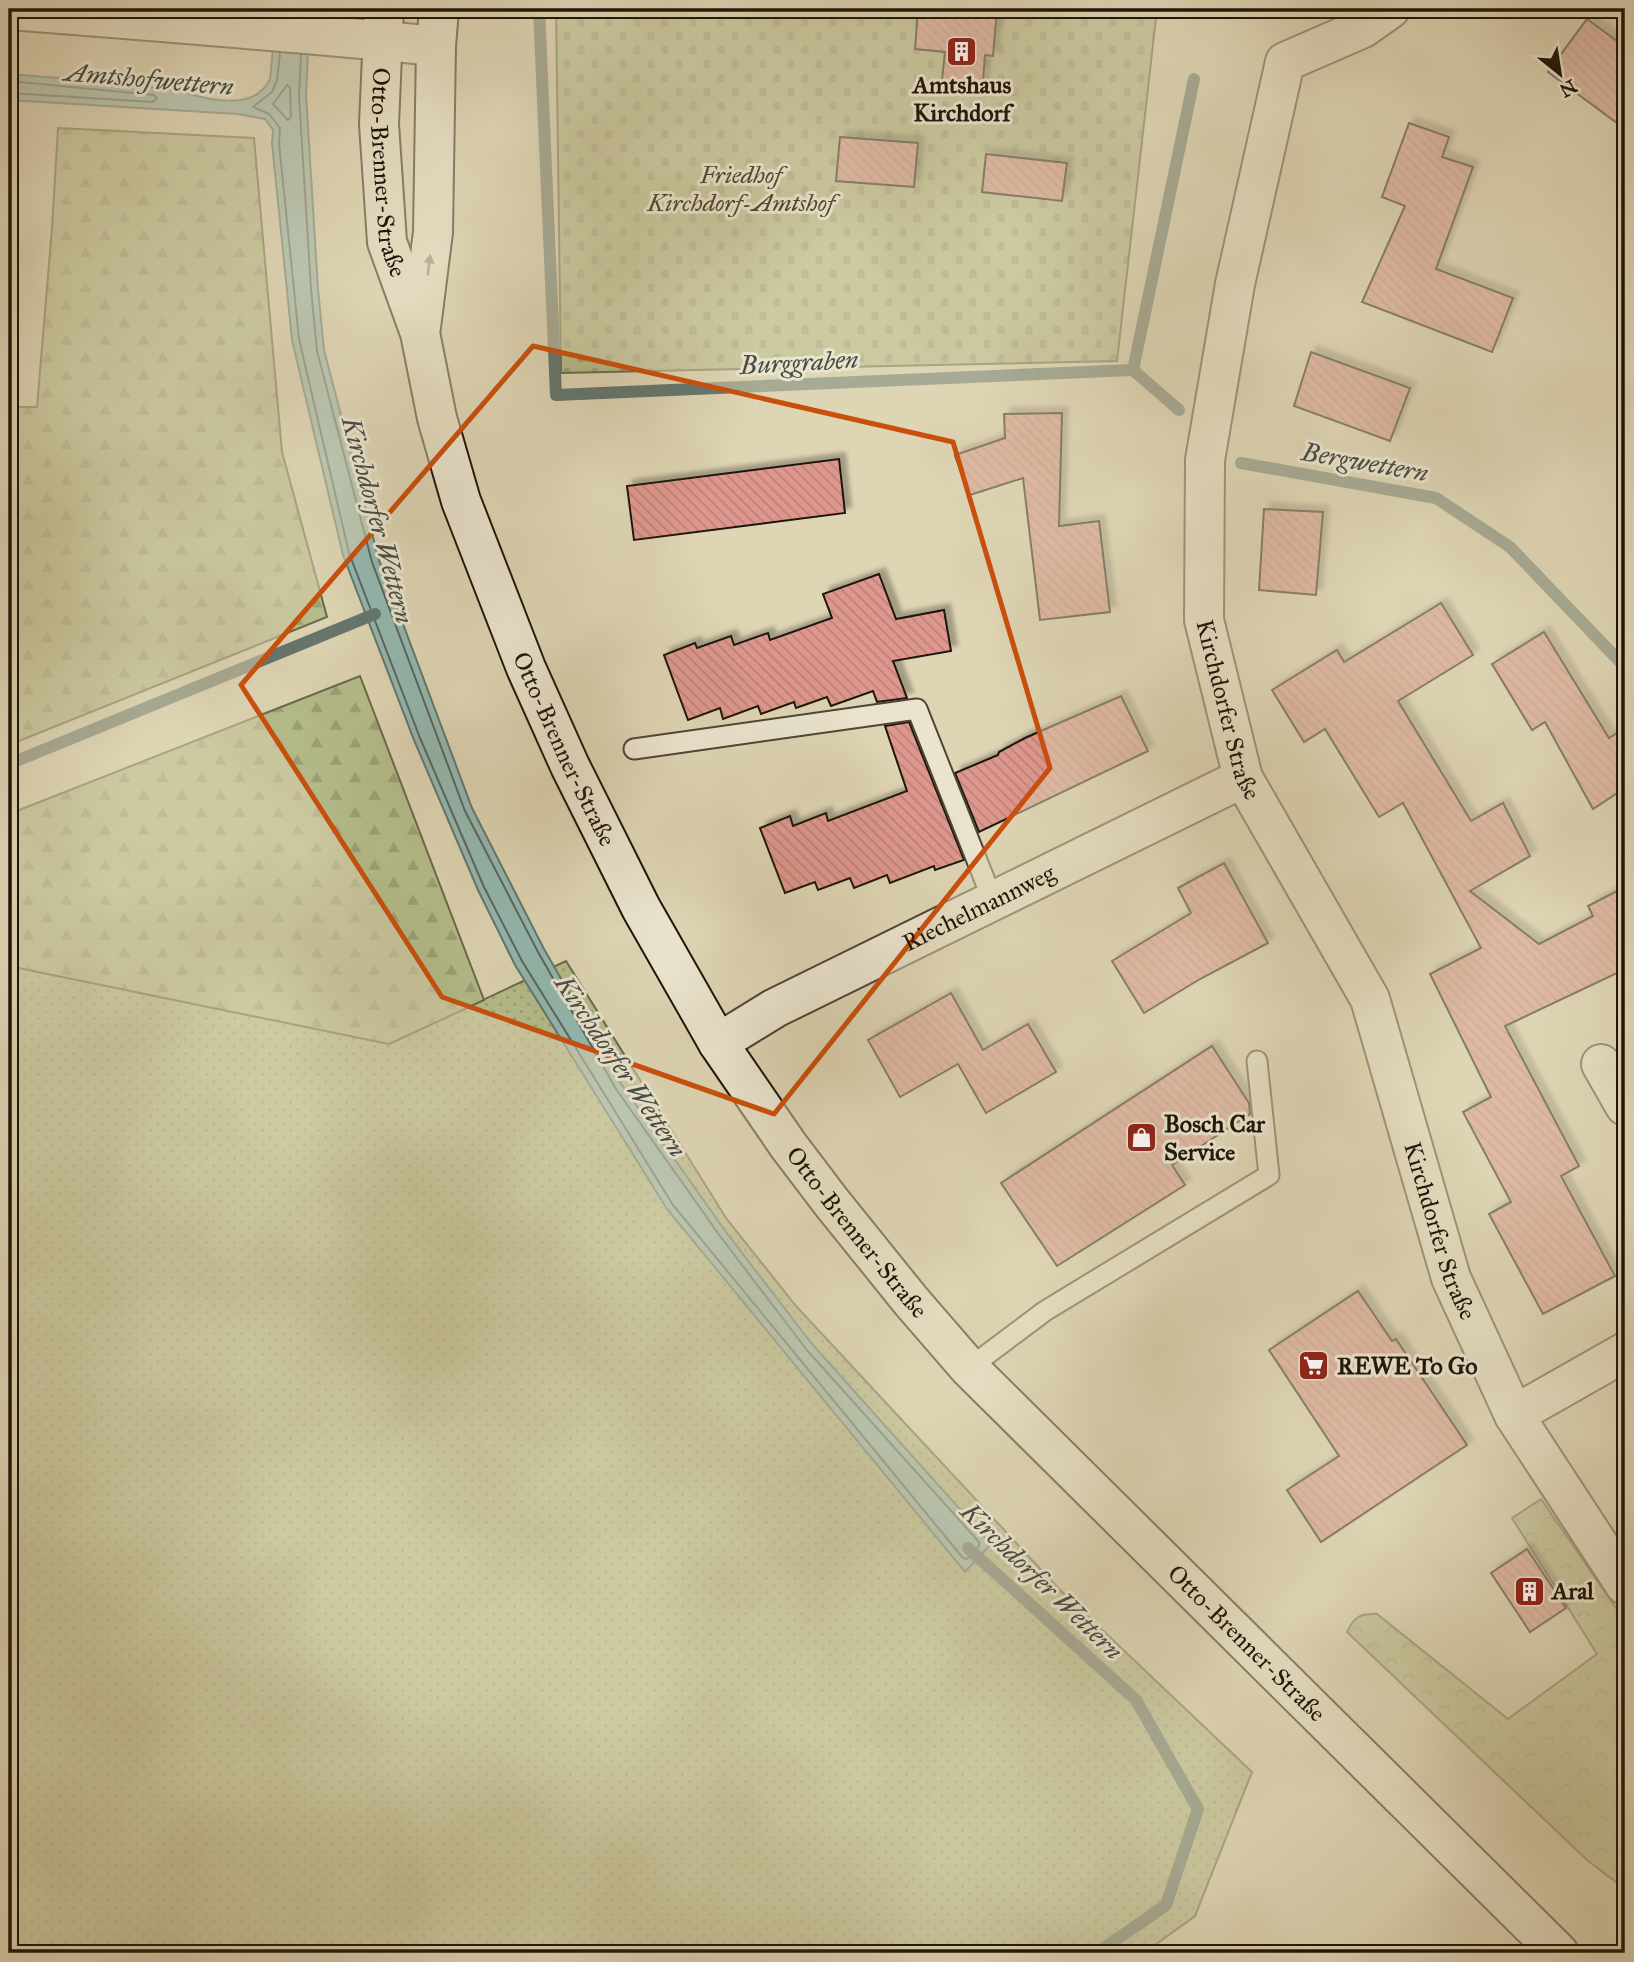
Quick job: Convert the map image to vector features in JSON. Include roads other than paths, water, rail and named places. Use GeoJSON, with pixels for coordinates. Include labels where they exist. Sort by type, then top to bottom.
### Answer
{"type":"FeatureCollection","features":[{"type":"Feature","properties":{"kind":"street"},"geometry":{"type":"LineString","coordinates":[[9,10],[253,28],[329,37],[383,25],[438,27]]}},
{"type":"Feature","properties":{"kind":"street","name":"Kirchdorfer Straße"},"geometry":{"type":"LineString","coordinates":[[1368,15],[1285,62],[1235,285],[1205,460],[1204,620],[1244,778],[1370,999],[1451,1278],[1514,1415],[1625,1585]]}},
{"type":"Feature","properties":{"kind":"street","name":"Otto-Brenner-Straße"},"geometry":{"type":"LineString","coordinates":[[383,25],[379,124],[387,242],[420,332],[437,418],[461,501],[526,668],[570,766],[635,896],[718,1043],[788,1145],[832,1203],[969,1368],[1559,1953]]}},
{"type":"Feature","properties":{"kind":"street","name":"Otto-Brenner-Straße"},"geometry":{"type":"LineString","coordinates":[[420,332],[433,232],[438,27]]}},
{"type":"Feature","properties":{"kind":"street","name":"Riechelmannweg"},"geometry":{"type":"LineString","coordinates":[[718,1043],[775,1008],[1244,778]]}},
{"type":"Feature","properties":{"kind":"street"},"geometry":{"type":"LineString","coordinates":[[1601,1064],[1625,1106]]}},
{"type":"Feature","properties":{"kind":"street"},"geometry":{"type":"LineString","coordinates":[[1514,1415],[1625,1352]]}},
{"type":"Feature","properties":{"kind":"lane"},"geometry":{"type":"LineString","coordinates":[[634,748],[917,709],[993,901]]}},
{"type":"Feature","properties":{"kind":"lane"},"geometry":{"type":"LineString","coordinates":[[969,1368],[1045,1311],[1269,1175],[1257,1061]]}},
{"type":"Feature","properties":{"kind":"water"},"geometry":{"type":"Polygon","coordinates":[[[277,9],[310,9],[306,95],[324,350],[379,560],[472,808],[544,949],[622,1085],[726,1232],[812,1344],[991,1544],[965,1572],[667,1209],[515,965],[478,890],[414,740],[343,555],[292,340],[272,143],[273,130],[265,119],[238,114],[9,100],[9,74],[147,86],[222,101],[251,98],[265,87],[270,79],[277,9]]]}},
{"type":"Feature","properties":{"kind":"waterway","name":"Burggraben"},"geometry":{"type":"LineString","coordinates":[[539,9],[556,395],[1133,370]]}},
{"type":"Feature","properties":{"kind":"waterway","name":"Burggraben"},"geometry":{"type":"LineString","coordinates":[[1133,370],[1194,79]]}},
{"type":"Feature","properties":{"kind":"waterway","name":"Bergwettern"},"geometry":{"type":"LineString","coordinates":[[1133,370],[1179,410]]}},
{"type":"Feature","properties":{"kind":"waterway","name":"Bergwettern"},"geometry":{"type":"LineString","coordinates":[[1241,463],[1436,498],[1510,547],[1625,667]]}},
{"type":"Feature","properties":{"kind":"waterway"},"geometry":{"type":"LineString","coordinates":[[9,764],[375,614]]}},
{"type":"Feature","properties":{"kind":"waterway","name":"Kirchdorfer Wettern"},"geometry":{"type":"LineString","coordinates":[[968,1548],[1136,1700],[1198,1809],[1166,1905],[1097,1953]]}},
{"type":"Feature","properties":{"kind":"place","name":"Amtshaus Kirchdorf"},"geometry":{"type":"Point","coordinates":[962,51]}},
{"type":"Feature","properties":{"kind":"place","name":"Bosch Car Service"},"geometry":{"type":"Point","coordinates":[1141,1138]}},
{"type":"Feature","properties":{"kind":"place","name":"REWE To Go"},"geometry":{"type":"Point","coordinates":[1314,1366]}},
{"type":"Feature","properties":{"kind":"place","name":"Aral"},"geometry":{"type":"Point","coordinates":[1529,1591]}},
{"type":"Feature","properties":{"kind":"water label","name":"Amtshofwettern"},"geometry":{"type":"Point","coordinates":[149,79]}},
{"type":"Feature","properties":{"kind":"park label","name":"Friedhof Kirchdorf-Amtshof"},"geometry":{"type":"Point","coordinates":[741,189]}}]}
